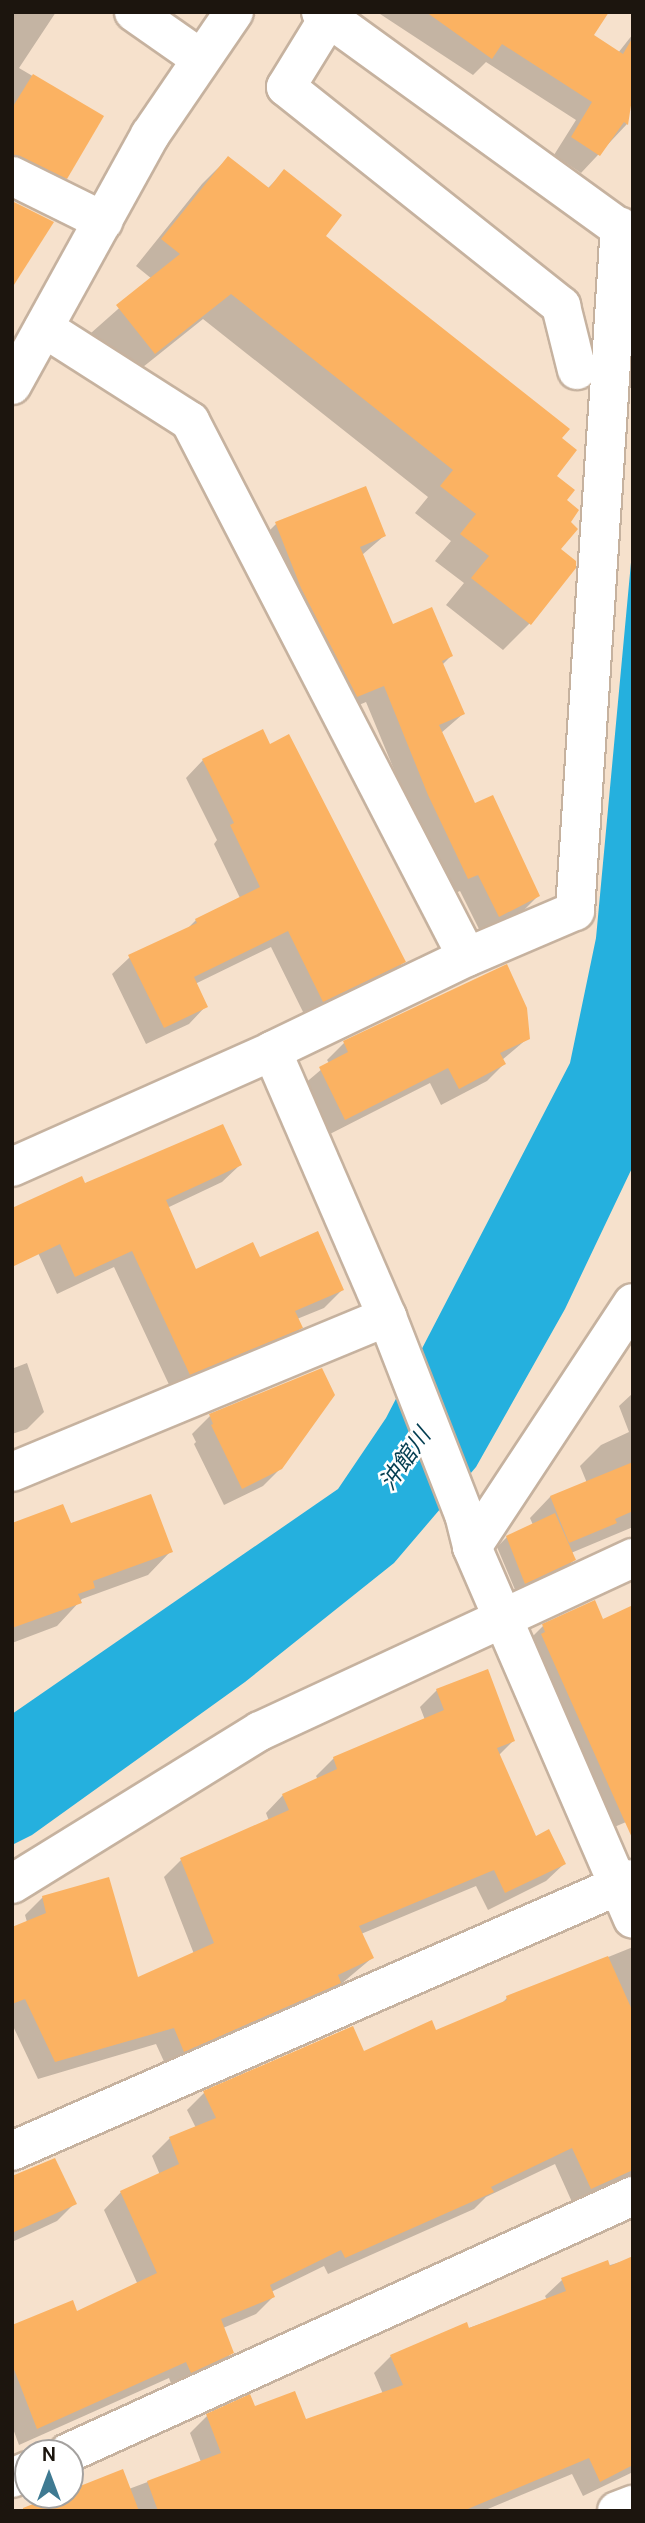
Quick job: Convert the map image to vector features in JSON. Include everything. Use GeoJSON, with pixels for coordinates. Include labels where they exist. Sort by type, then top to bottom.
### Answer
{"type":"FeatureCollection","features":[{"type":"Feature","properties":{"kind":"street"},"geometry":{"type":"LineString","coordinates":[[134,12],[201,59]]}},
{"type":"Feature","properties":{"kind":"street"},"geometry":{"type":"LineString","coordinates":[[12,386],[150,135],[234,12]]}},
{"type":"Feature","properties":{"kind":"street"},"geometry":{"type":"LineString","coordinates":[[12,1167],[272,1051],[467,957],[575,911],[626,232],[325,15],[286,87],[561,306],[577,370]]}},
{"type":"Feature","properties":{"kind":"street"},"geometry":{"type":"LineString","coordinates":[[12,176],[103,221]]}},
{"type":"Feature","properties":{"kind":"street"},"geometry":{"type":"LineString","coordinates":[[44,327],[190,421],[467,957]]}},
{"type":"Feature","properties":{"kind":"street"},"geometry":{"type":"LineString","coordinates":[[12,2151],[628,1895],[502,1618],[393,1333],[272,1051]]}},
{"type":"Feature","properties":{"kind":"street"},"geometry":{"type":"LineString","coordinates":[[468,1530],[633,1303]]}},
{"type":"Feature","properties":{"kind":"street"},"geometry":{"type":"LineString","coordinates":[[12,1472],[393,1333]]}},
{"type":"Feature","properties":{"kind":"street"},"geometry":{"type":"LineString","coordinates":[[12,1884],[260,1731],[633,1558]]}},
{"type":"Feature","properties":{"kind":"street"},"geometry":{"type":"LineString","coordinates":[[84,2446],[633,2196]]}},
{"type":"Feature","properties":{"kind":"street"},"geometry":{"type":"LineString","coordinates":[[617,2511],[633,2505]]}},
{"type":"Feature","properties":{"kind":"water","name":"沖館川"},"geometry":{"type":"Polygon","coordinates":[[[633,541],[633,1166],[565,1309],[476,1467],[394,1563],[245,1682],[32,1835],[12,1845],[12,1714],[338,1489],[386,1418],[570,1063],[596,938],[633,541]]]}},
{"type":"Feature","properties":{"kind":"building"},"geometry":{"type":"Polygon","coordinates":[[[426,12],[609,12],[594,35],[623,54],[633,37],[633,92],[628,125],[624,122],[600,156],[571,137],[592,102],[502,44],[492,59],[426,12]]]}},
{"type":"Feature","properties":{"kind":"building"},"geometry":{"type":"Polygon","coordinates":[[[33,74],[104,116],[67,179],[12,154],[12,108],[33,74]]]}},
{"type":"Feature","properties":{"kind":"building"},"geometry":{"type":"Polygon","coordinates":[[[228,156],[269,188],[284,169],[342,215],[326,236],[570,429],[562,438],[577,450],[557,476],[575,490],[567,500],[579,510],[571,522],[578,529],[561,549],[576,561],[576,568],[531,625],[471,578],[489,556],[460,534],[476,514],[440,486],[453,470],[231,294],[155,354],[116,305],[180,254],[161,239],[228,156]]]}},
{"type":"Feature","properties":{"kind":"building"},"geometry":{"type":"Polygon","coordinates":[[[12,201],[54,222],[12,288],[12,201]]]}},
{"type":"Feature","properties":{"kind":"building"},"geometry":{"type":"Polygon","coordinates":[[[366,486],[386,536],[360,547],[393,624],[432,607],[453,656],[442,661],[465,714],[439,725],[475,803],[493,795],[540,896],[499,917],[478,875],[468,879],[428,795],[384,686],[357,697],[301,588],[275,522],[366,486]]]}},
{"type":"Feature","properties":{"kind":"building"},"geometry":{"type":"Polygon","coordinates":[[[263,729],[270,744],[289,734],[406,962],[323,1002],[288,931],[194,977],[208,1007],[164,1028],[128,955],[197,923],[195,919],[260,887],[230,825],[234,823],[202,759],[263,729]]]}},
{"type":"Feature","properties":{"kind":"building"},"geometry":{"type":"Polygon","coordinates":[[[507,964],[527,1008],[530,1039],[500,1053],[506,1064],[459,1089],[448,1068],[345,1120],[319,1067],[348,1052],[343,1041],[507,964]]]}},
{"type":"Feature","properties":{"kind":"building"},"geometry":{"type":"Polygon","coordinates":[[[223,1124],[242,1165],[166,1200],[196,1269],[253,1242],[260,1257],[318,1231],[344,1290],[295,1311],[303,1328],[190,1375],[132,1251],[75,1277],[60,1244],[12,1267],[12,1208],[82,1176],[85,1183],[223,1124]]]}},
{"type":"Feature","properties":{"kind":"building"},"geometry":{"type":"Polygon","coordinates":[[[322,1368],[335,1395],[282,1469],[242,1489],[211,1425],[213,1424],[209,1414],[322,1368]]]}},
{"type":"Feature","properties":{"kind":"building"},"geometry":{"type":"Polygon","coordinates":[[[633,1462],[633,1511],[615,1519],[617,1523],[569,1543],[550,1496],[633,1462]]]}},
{"type":"Feature","properties":{"kind":"building"},"geometry":{"type":"Polygon","coordinates":[[[151,1494],[173,1552],[93,1581],[95,1588],[78,1594],[82,1603],[12,1628],[12,1523],[63,1504],[71,1523],[151,1494]]]}},
{"type":"Feature","properties":{"kind":"building"},"geometry":{"type":"Polygon","coordinates":[[[555,1513],[576,1560],[525,1584],[506,1536],[555,1513]]]}},
{"type":"Feature","properties":{"kind":"building"},"geometry":{"type":"Polygon","coordinates":[[[595,1600],[603,1619],[633,1605],[633,1840],[541,1634],[545,1632],[542,1624],[595,1600]]]}},
{"type":"Feature","properties":{"kind":"building"},"geometry":{"type":"Polygon","coordinates":[[[488,1669],[515,1741],[497,1748],[536,1836],[549,1829],[566,1864],[505,1893],[494,1870],[359,1926],[374,1958],[338,1975],[341,1983],[184,2052],[174,2028],[55,2062],[25,1999],[12,2004],[12,1927],[46,1913],[42,1896],[109,1877],[138,1977],[214,1943],[180,1858],[289,1810],[282,1794],[337,1769],[333,1757],[444,1710],[436,1689],[488,1669]]]}},
{"type":"Feature","properties":{"kind":"building"},"geometry":{"type":"Polygon","coordinates":[[[608,1956],[633,2012],[633,2170],[591,2189],[572,2148],[491,2187],[494,2192],[345,2258],[341,2250],[270,2285],[275,2297],[221,2319],[234,2353],[191,2373],[186,2362],[37,2429],[12,2364],[12,2325],[73,2300],[77,2311],[157,2273],[120,2191],[179,2164],[169,2137],[216,2118],[203,2091],[353,2026],[364,2051],[432,2020],[436,2030],[507,2000],[506,1996],[608,1956]]]}},
{"type":"Feature","properties":{"kind":"building"},"geometry":{"type":"Polygon","coordinates":[[[55,2158],[77,2204],[12,2233],[12,2176],[55,2158]]]}},
{"type":"Feature","properties":{"kind":"building"},"geometry":{"type":"Polygon","coordinates":[[[633,2256],[633,2465],[600,2482],[589,2458],[463,2511],[158,2511],[147,2481],[221,2453],[206,2414],[250,2394],[255,2406],[295,2391],[306,2419],[403,2385],[390,2355],[467,2322],[469,2328],[566,2291],[561,2278],[608,2260],[610,2266],[633,2256]]]}},
{"type":"Feature","properties":{"kind":"building"},"geometry":{"type":"Polygon","coordinates":[[[123,2469],[139,2511],[23,2511],[84,2509],[84,2484],[123,2469]]]}}]}
